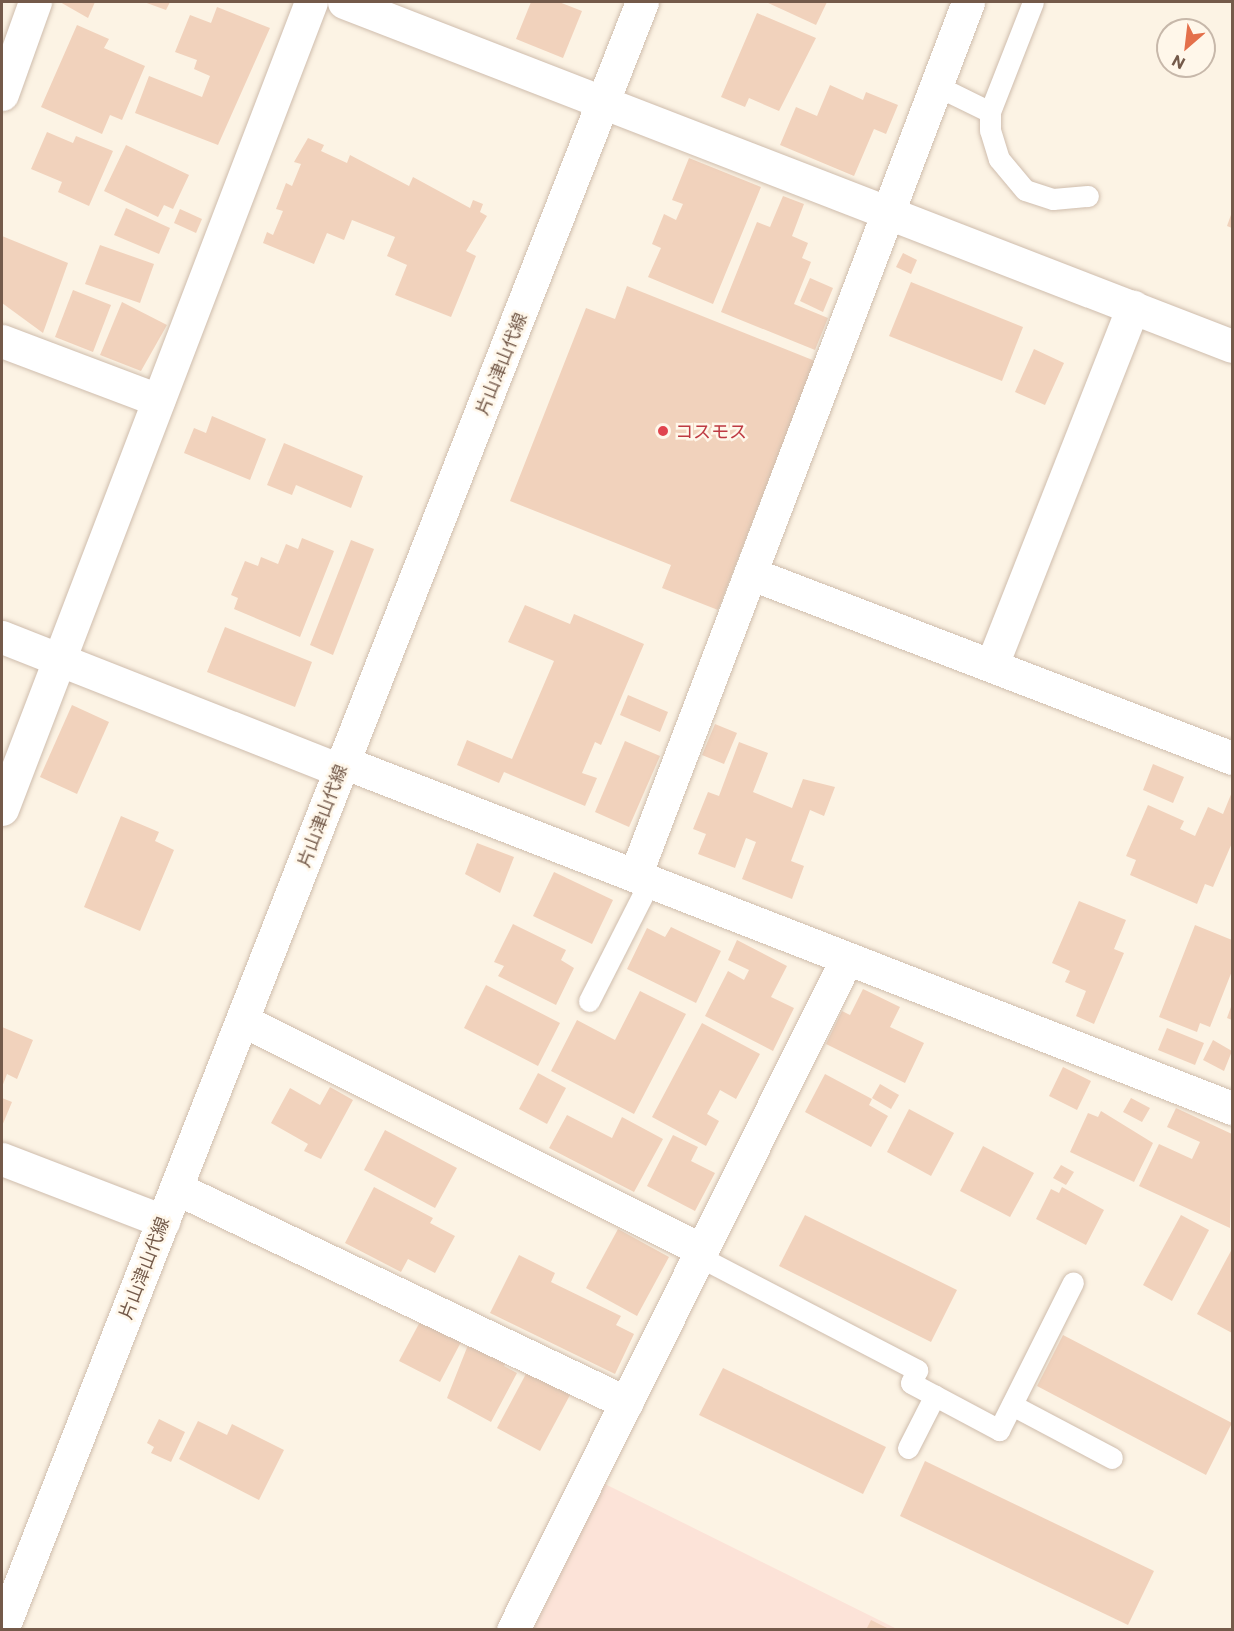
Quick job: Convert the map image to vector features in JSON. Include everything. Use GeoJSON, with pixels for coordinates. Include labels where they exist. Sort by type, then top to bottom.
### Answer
{"type":"FeatureCollection","features":[{"type":"Feature","properties":{"kind":"street"},"geometry":{"type":"LineString","coordinates":[[2,94],[35,2]]}},
{"type":"Feature","properties":{"kind":"street"},"geometry":{"type":"LineString","coordinates":[[2,809],[61,661],[310,2]]}},
{"type":"Feature","properties":{"kind":"street"},"geometry":{"type":"LineString","coordinates":[[344,2],[605,99],[887,214],[1233,346]]}},
{"type":"Feature","properties":{"kind":"street","name":"片山津山代線"},"geometry":{"type":"LineString","coordinates":[[2,1629],[642,2]]}},
{"type":"Feature","properties":{"kind":"street"},"geometry":{"type":"LineString","coordinates":[[644,876],[752,574],[968,2]]}},
{"type":"Feature","properties":{"kind":"street"},"geometry":{"type":"LineString","coordinates":[[993,662],[1133,307]]}},
{"type":"Feature","properties":{"kind":"street"},"geometry":{"type":"LineString","coordinates":[[2,342],[158,400]]}},
{"type":"Feature","properties":{"kind":"street"},"geometry":{"type":"LineString","coordinates":[[752,574],[993,662],[1232,754]]}},
{"type":"Feature","properties":{"kind":"street"},"geometry":{"type":"LineString","coordinates":[[2,637],[341,766],[644,876],[1233,1108]]}},
{"type":"Feature","properties":{"kind":"street"},"geometry":{"type":"LineString","coordinates":[[513,1629],[847,957]]}},
{"type":"Feature","properties":{"kind":"street"},"geometry":{"type":"LineString","coordinates":[[242,1020],[701,1253]]}},
{"type":"Feature","properties":{"kind":"street"},"geometry":{"type":"LineString","coordinates":[[2,1159],[163,1221]]}},
{"type":"Feature","properties":{"kind":"street"},"geometry":{"type":"LineString","coordinates":[[176,1188],[626,1403]]}},
{"type":"Feature","properties":{"kind":"lane"},"geometry":{"type":"LineString","coordinates":[[1033,2],[990,112],[999,159],[1025,190],[1053,199],[1089,196]]}},
{"type":"Feature","properties":{"kind":"lane"},"geometry":{"type":"LineString","coordinates":[[935,85],[990,112]]}},
{"type":"Feature","properties":{"kind":"lane"},"geometry":{"type":"LineString","coordinates":[[589,1001],[644,876]]}},
{"type":"Feature","properties":{"kind":"lane"},"geometry":{"type":"LineString","coordinates":[[701,1253],[917,1370],[911,1383],[999,1430],[1073,1282]]}},
{"type":"Feature","properties":{"kind":"lane"},"geometry":{"type":"LineString","coordinates":[[908,1448],[935,1395]]}},
{"type":"Feature","properties":{"kind":"lane"},"geometry":{"type":"LineString","coordinates":[[1012,1405],[1112,1458]]}},
{"type":"Feature","properties":{"kind":"shaded area"},"geometry":{"type":"Polygon","coordinates":[[[605,1484],[897,1629],[533,1630],[605,1484]]]}},
{"type":"Feature","properties":{"kind":"building"},"geometry":{"type":"Polygon","coordinates":[[[60,2],[95,2],[88,18],[60,2]]]}},
{"type":"Feature","properties":{"kind":"building"},"geometry":{"type":"Polygon","coordinates":[[[144,2],[170,2],[166,10],[144,2]]]}},
{"type":"Feature","properties":{"kind":"building"},"geometry":{"type":"Polygon","coordinates":[[[531,2],[559,2],[582,11],[563,58],[516,39],[531,2]]]}},
{"type":"Feature","properties":{"kind":"building"},"geometry":{"type":"Polygon","coordinates":[[[766,2],[827,2],[816,25],[766,2]]]}},
{"type":"Feature","properties":{"kind":"building"},"geometry":{"type":"Polygon","coordinates":[[[217,7],[270,28],[218,145],[135,113],[149,76],[202,97],[210,76],[194,69],[197,60],[175,52],[190,15],[211,23],[217,7]]]}},
{"type":"Feature","properties":{"kind":"building"},"geometry":{"type":"Polygon","coordinates":[[[757,13],[816,38],[779,111],[749,98],[745,107],[721,97],[757,13]]]}},
{"type":"Feature","properties":{"kind":"building"},"geometry":{"type":"Polygon","coordinates":[[[77,25],[109,39],[104,48],[145,66],[122,120],[110,115],[102,134],[41,107],[77,25]]]}},
{"type":"Feature","properties":{"kind":"building"},"geometry":{"type":"Polygon","coordinates":[[[830,85],[863,100],[866,92],[898,105],[886,134],[874,129],[854,176],[780,145],[796,107],[817,116],[830,85]]]}},
{"type":"Feature","properties":{"kind":"building"},"geometry":{"type":"Polygon","coordinates":[[[47,132],[73,143],[76,136],[113,151],[89,206],[58,192],[62,182],[31,169],[47,132]]]}},
{"type":"Feature","properties":{"kind":"building"},"geometry":{"type":"Polygon","coordinates":[[[308,138],[324,145],[321,151],[347,163],[350,155],[409,186],[413,177],[470,208],[473,200],[483,204],[480,212],[487,216],[466,251],[476,256],[451,317],[395,295],[407,265],[387,256],[395,237],[352,220],[344,240],[327,233],[314,264],[263,243],[267,232],[273,235],[283,211],[276,209],[286,183],[292,186],[301,164],[294,162],[308,138]]]}},
{"type":"Feature","properties":{"kind":"building"},"geometry":{"type":"Polygon","coordinates":[[[126,145],[189,175],[173,209],[164,205],[158,217],[104,191],[126,145]]]}},
{"type":"Feature","properties":{"kind":"building"},"geometry":{"type":"Polygon","coordinates":[[[689,158],[761,187],[713,304],[648,277],[661,248],[652,244],[664,214],[676,220],[683,204],[672,200],[689,158]]]}},
{"type":"Feature","properties":{"kind":"building"},"geometry":{"type":"Polygon","coordinates":[[[783,196],[804,204],[792,236],[808,243],[802,258],[811,262],[794,304],[828,318],[815,350],[721,312],[757,222],[770,227],[783,196]]]}},
{"type":"Feature","properties":{"kind":"building"},"geometry":{"type":"Polygon","coordinates":[[[126,208],[170,228],[159,254],[114,235],[126,208]]]}},
{"type":"Feature","properties":{"kind":"building"},"geometry":{"type":"Polygon","coordinates":[[[180,209],[202,219],[196,233],[174,223],[180,209]]]}},
{"type":"Feature","properties":{"kind":"building"},"geometry":{"type":"Polygon","coordinates":[[[1232,212],[1232,228],[1227,226],[1232,212]]]}},
{"type":"Feature","properties":{"kind":"building"},"geometry":{"type":"Polygon","coordinates":[[[2,236],[68,263],[43,333],[2,303],[2,236]]]}},
{"type":"Feature","properties":{"kind":"building"},"geometry":{"type":"Polygon","coordinates":[[[100,245],[154,264],[140,303],[85,284],[100,245]]]}},
{"type":"Feature","properties":{"kind":"building"},"geometry":{"type":"Polygon","coordinates":[[[903,253],[917,260],[911,274],[896,267],[903,253]]]}},
{"type":"Feature","properties":{"kind":"building"},"geometry":{"type":"Polygon","coordinates":[[[810,278],[833,288],[823,312],[800,301],[810,278]]]}},
{"type":"Feature","properties":{"kind":"building"},"geometry":{"type":"Polygon","coordinates":[[[911,282],[1023,327],[1002,381],[889,336],[911,282]]]}},
{"type":"Feature","properties":{"kind":"building","name":"コスモス"},"geometry":{"type":"Polygon","coordinates":[[[627,286],[815,361],[718,610],[662,588],[671,565],[510,501],[586,308],[615,319],[627,286]]]}},
{"type":"Feature","properties":{"kind":"building"},"geometry":{"type":"Polygon","coordinates":[[[73,290],[111,305],[93,352],[55,337],[73,290]]]}},
{"type":"Feature","properties":{"kind":"building"},"geometry":{"type":"Polygon","coordinates":[[[122,302],[167,325],[141,371],[100,355],[122,302]]]}},
{"type":"Feature","properties":{"kind":"building"},"geometry":{"type":"Polygon","coordinates":[[[1034,349],[1064,363],[1045,405],[1015,392],[1034,349]]]}},
{"type":"Feature","properties":{"kind":"building"},"geometry":{"type":"Polygon","coordinates":[[[212,416],[266,439],[250,480],[184,453],[194,428],[206,433],[212,416]]]}},
{"type":"Feature","properties":{"kind":"building"},"geometry":{"type":"Polygon","coordinates":[[[284,443],[363,476],[351,508],[296,485],[292,495],[267,485],[284,443]]]}},
{"type":"Feature","properties":{"kind":"building"},"geometry":{"type":"Polygon","coordinates":[[[302,538],[334,551],[300,637],[234,609],[238,598],[231,595],[245,561],[258,566],[261,557],[278,564],[286,544],[298,549],[302,538]]]}},
{"type":"Feature","properties":{"kind":"building"},"geometry":{"type":"Polygon","coordinates":[[[351,540],[374,549],[333,655],[310,645],[351,540]]]}},
{"type":"Feature","properties":{"kind":"building"},"geometry":{"type":"Polygon","coordinates":[[[525,605],[570,624],[574,614],[644,644],[601,745],[595,742],[582,773],[597,778],[585,806],[504,772],[499,783],[457,765],[467,740],[512,759],[554,661],[508,642],[525,605]]]}},
{"type":"Feature","properties":{"kind":"building"},"geometry":{"type":"Polygon","coordinates":[[[225,627],[312,662],[295,707],[207,672],[225,627]]]}},
{"type":"Feature","properties":{"kind":"building"},"geometry":{"type":"Polygon","coordinates":[[[628,695],[668,712],[660,732],[620,715],[628,695]]]}},
{"type":"Feature","properties":{"kind":"building"},"geometry":{"type":"Polygon","coordinates":[[[72,705],[109,722],[77,794],[40,777],[72,705]]]}},
{"type":"Feature","properties":{"kind":"building"},"geometry":{"type":"Polygon","coordinates":[[[715,724],[737,733],[724,764],[702,755],[715,724]]]}},
{"type":"Feature","properties":{"kind":"building"},"geometry":{"type":"Polygon","coordinates":[[[625,741],[660,756],[629,827],[595,812],[625,741]]]}},
{"type":"Feature","properties":{"kind":"building"},"geometry":{"type":"Polygon","coordinates":[[[739,742],[768,753],[753,792],[792,808],[803,779],[835,787],[824,816],[810,810],[791,861],[804,866],[792,899],[742,879],[756,842],[746,838],[735,868],[698,854],[706,834],[693,829],[708,792],[719,796],[739,742]]]}},
{"type":"Feature","properties":{"kind":"building"},"geometry":{"type":"Polygon","coordinates":[[[1153,764],[1184,777],[1173,803],[1143,790],[1153,764]]]}},
{"type":"Feature","properties":{"kind":"building"},"geometry":{"type":"Polygon","coordinates":[[[1232,792],[1232,843],[1213,887],[1205,884],[1197,904],[1130,875],[1136,860],[1126,856],[1148,805],[1184,821],[1180,829],[1195,836],[1208,807],[1223,814],[1232,792]]]}},
{"type":"Feature","properties":{"kind":"building"},"geometry":{"type":"Polygon","coordinates":[[[121,816],[159,832],[155,841],[174,850],[140,931],[84,907],[121,816]]]}},
{"type":"Feature","properties":{"kind":"building"},"geometry":{"type":"Polygon","coordinates":[[[477,843],[514,857],[500,893],[465,874],[477,843]]]}},
{"type":"Feature","properties":{"kind":"building"},"geometry":{"type":"Polygon","coordinates":[[[554,872],[613,900],[592,944],[533,916],[554,872]]]}},
{"type":"Feature","properties":{"kind":"building"},"geometry":{"type":"Polygon","coordinates":[[[1079,901],[1126,920],[1114,949],[1124,953],[1094,1024],[1076,1016],[1086,991],[1065,982],[1070,971],[1052,963],[1079,901]]]}},
{"type":"Feature","properties":{"kind":"building"},"geometry":{"type":"Polygon","coordinates":[[[513,924],[566,950],[561,960],[574,968],[556,1005],[498,976],[504,966],[494,962],[513,924]]]}},
{"type":"Feature","properties":{"kind":"building"},"geometry":{"type":"Polygon","coordinates":[[[1195,925],[1232,940],[1232,971],[1210,1027],[1200,1023],[1197,1032],[1159,1017],[1195,925]]]}},
{"type":"Feature","properties":{"kind":"building"},"geometry":{"type":"Polygon","coordinates":[[[671,927],[721,951],[696,1003],[627,969],[647,928],[665,937],[671,927]]]}},
{"type":"Feature","properties":{"kind":"building"},"geometry":{"type":"Polygon","coordinates":[[[737,940],[787,966],[771,997],[794,1008],[773,1051],[705,1016],[728,971],[744,980],[749,970],[728,960],[737,940]]]}},
{"type":"Feature","properties":{"kind":"building"},"geometry":{"type":"Polygon","coordinates":[[[486,985],[560,1023],[538,1066],[464,1028],[486,985]]]}},
{"type":"Feature","properties":{"kind":"building"},"geometry":{"type":"Polygon","coordinates":[[[863,989],[900,1007],[890,1027],[924,1043],[905,1083],[826,1044],[842,1011],[850,1015],[863,989]]]}},
{"type":"Feature","properties":{"kind":"building"},"geometry":{"type":"Polygon","coordinates":[[[640,991],[686,1014],[634,1114],[551,1071],[577,1020],[615,1040],[640,991]]]}},
{"type":"Feature","properties":{"kind":"building"},"geometry":{"type":"Polygon","coordinates":[[[1232,1004],[1232,1020],[1227,1018],[1232,1004]]]}},
{"type":"Feature","properties":{"kind":"building"},"geometry":{"type":"Polygon","coordinates":[[[702,1023],[760,1054],[736,1099],[720,1090],[707,1114],[719,1121],[706,1146],[652,1117],[702,1023]]]}},
{"type":"Feature","properties":{"kind":"building"},"geometry":{"type":"Polygon","coordinates":[[[2,1027],[33,1040],[17,1079],[7,1074],[2,1087],[2,1027]]]}},
{"type":"Feature","properties":{"kind":"building"},"geometry":{"type":"Polygon","coordinates":[[[1167,1028],[1204,1043],[1195,1065],[1158,1050],[1167,1028]]]}},
{"type":"Feature","properties":{"kind":"building"},"geometry":{"type":"Polygon","coordinates":[[[1213,1040],[1232,1051],[1224,1071],[1203,1060],[1213,1040]]]}},
{"type":"Feature","properties":{"kind":"building"},"geometry":{"type":"Polygon","coordinates":[[[1063,1067],[1091,1081],[1077,1110],[1049,1096],[1063,1067]]]}},
{"type":"Feature","properties":{"kind":"building"},"geometry":{"type":"Polygon","coordinates":[[[538,1073],[566,1088],[547,1124],[519,1109],[538,1073]]]}},
{"type":"Feature","properties":{"kind":"building"},"geometry":{"type":"Polygon","coordinates":[[[825,1074],[872,1099],[869,1105],[888,1116],[871,1147],[805,1112],[825,1074]]]}},
{"type":"Feature","properties":{"kind":"building"},"geometry":{"type":"Polygon","coordinates":[[[880,1084],[899,1095],[891,1109],[872,1098],[880,1084]]]}},
{"type":"Feature","properties":{"kind":"building"},"geometry":{"type":"Polygon","coordinates":[[[330,1087],[353,1100],[321,1159],[304,1151],[308,1144],[271,1123],[290,1088],[320,1105],[330,1087]]]}},
{"type":"Feature","properties":{"kind":"building"},"geometry":{"type":"Polygon","coordinates":[[[2,1098],[12,1102],[2,1126],[2,1098]]]}},
{"type":"Feature","properties":{"kind":"building"},"geometry":{"type":"Polygon","coordinates":[[[1131,1098],[1150,1108],[1142,1122],[1123,1112],[1131,1098]]]}},
{"type":"Feature","properties":{"kind":"building"},"geometry":{"type":"Polygon","coordinates":[[[1176,1108],[1232,1134],[1230,1228],[1139,1186],[1159,1144],[1192,1159],[1200,1142],[1167,1127],[1176,1108]]]}},
{"type":"Feature","properties":{"kind":"building"},"geometry":{"type":"Polygon","coordinates":[[[909,1109],[954,1133],[931,1176],[887,1152],[909,1109]]]}},
{"type":"Feature","properties":{"kind":"building"},"geometry":{"type":"Polygon","coordinates":[[[1101,1111],[1153,1143],[1134,1182],[1070,1152],[1088,1113],[1098,1117],[1101,1111]]]}},
{"type":"Feature","properties":{"kind":"building"},"geometry":{"type":"Polygon","coordinates":[[[567,1115],[612,1138],[622,1117],[663,1139],[634,1192],[549,1148],[567,1115]]]}},
{"type":"Feature","properties":{"kind":"building"},"geometry":{"type":"Polygon","coordinates":[[[385,1130],[457,1168],[435,1208],[364,1170],[385,1130]]]}},
{"type":"Feature","properties":{"kind":"building"},"geometry":{"type":"Polygon","coordinates":[[[673,1135],[698,1147],[691,1161],[715,1173],[695,1211],[647,1186],[673,1135]]]}},
{"type":"Feature","properties":{"kind":"building"},"geometry":{"type":"Polygon","coordinates":[[[983,1146],[1034,1173],[1010,1217],[960,1191],[983,1146]]]}},
{"type":"Feature","properties":{"kind":"building"},"geometry":{"type":"Polygon","coordinates":[[[1061,1165],[1074,1172],[1066,1185],[1053,1178],[1061,1165]]]}},
{"type":"Feature","properties":{"kind":"building"},"geometry":{"type":"Polygon","coordinates":[[[374,1187],[433,1218],[430,1223],[455,1236],[435,1273],[408,1259],[401,1272],[345,1243],[374,1187]]]}},
{"type":"Feature","properties":{"kind":"building"},"geometry":{"type":"Polygon","coordinates":[[[1062,1187],[1104,1210],[1086,1245],[1036,1219],[1051,1189],[1059,1193],[1062,1187]]]}},
{"type":"Feature","properties":{"kind":"building"},"geometry":{"type":"Polygon","coordinates":[[[805,1215],[957,1290],[931,1342],[779,1266],[805,1215]]]}},
{"type":"Feature","properties":{"kind":"building"},"geometry":{"type":"Polygon","coordinates":[[[1181,1215],[1209,1230],[1172,1301],[1143,1285],[1181,1215]]]}},
{"type":"Feature","properties":{"kind":"building"},"geometry":{"type":"Polygon","coordinates":[[[618,1229],[669,1257],[637,1316],[586,1288],[618,1229]]]}},
{"type":"Feature","properties":{"kind":"building"},"geometry":{"type":"Polygon","coordinates":[[[1232,1249],[1232,1333],[1197,1314],[1232,1249]]]}},
{"type":"Feature","properties":{"kind":"building"},"geometry":{"type":"Polygon","coordinates":[[[519,1255],[555,1273],[551,1282],[621,1316],[616,1325],[634,1334],[615,1374],[490,1313],[519,1255]]]}},
{"type":"Feature","properties":{"kind":"building"},"geometry":{"type":"Polygon","coordinates":[[[421,1320],[461,1342],[440,1382],[399,1361],[421,1320]]]}},
{"type":"Feature","properties":{"kind":"building"},"geometry":{"type":"Polygon","coordinates":[[[1063,1335],[1232,1423],[1206,1475],[1037,1386],[1063,1335]]]}},
{"type":"Feature","properties":{"kind":"building"},"geometry":{"type":"Polygon","coordinates":[[[470,1340],[507,1360],[504,1366],[517,1373],[491,1422],[447,1398],[470,1340]]]}},
{"type":"Feature","properties":{"kind":"building"},"geometry":{"type":"Polygon","coordinates":[[[723,1368],[886,1447],[863,1494],[699,1415],[723,1368]]]}},
{"type":"Feature","properties":{"kind":"building"},"geometry":{"type":"Polygon","coordinates":[[[527,1372],[570,1395],[540,1451],[497,1428],[527,1372]]]}},
{"type":"Feature","properties":{"kind":"building"},"geometry":{"type":"Polygon","coordinates":[[[159,1419],[185,1432],[171,1462],[151,1453],[154,1447],[147,1443],[159,1419]]]}},
{"type":"Feature","properties":{"kind":"building"},"geometry":{"type":"Polygon","coordinates":[[[198,1421],[227,1435],[232,1424],[284,1450],[259,1500],[179,1459],[198,1421]]]}},
{"type":"Feature","properties":{"kind":"building"},"geometry":{"type":"Polygon","coordinates":[[[925,1461],[1154,1571],[1128,1625],[900,1516],[925,1461]]]}},
{"type":"Feature","properties":{"kind":"building"},"geometry":{"type":"Polygon","coordinates":[[[871,1620],[891,1630],[866,1630],[871,1620]]]}},
{"type":"Feature","properties":{"kind":"place","name":"コスモス"},"geometry":{"type":"Point","coordinates":[663,431]}}]}
